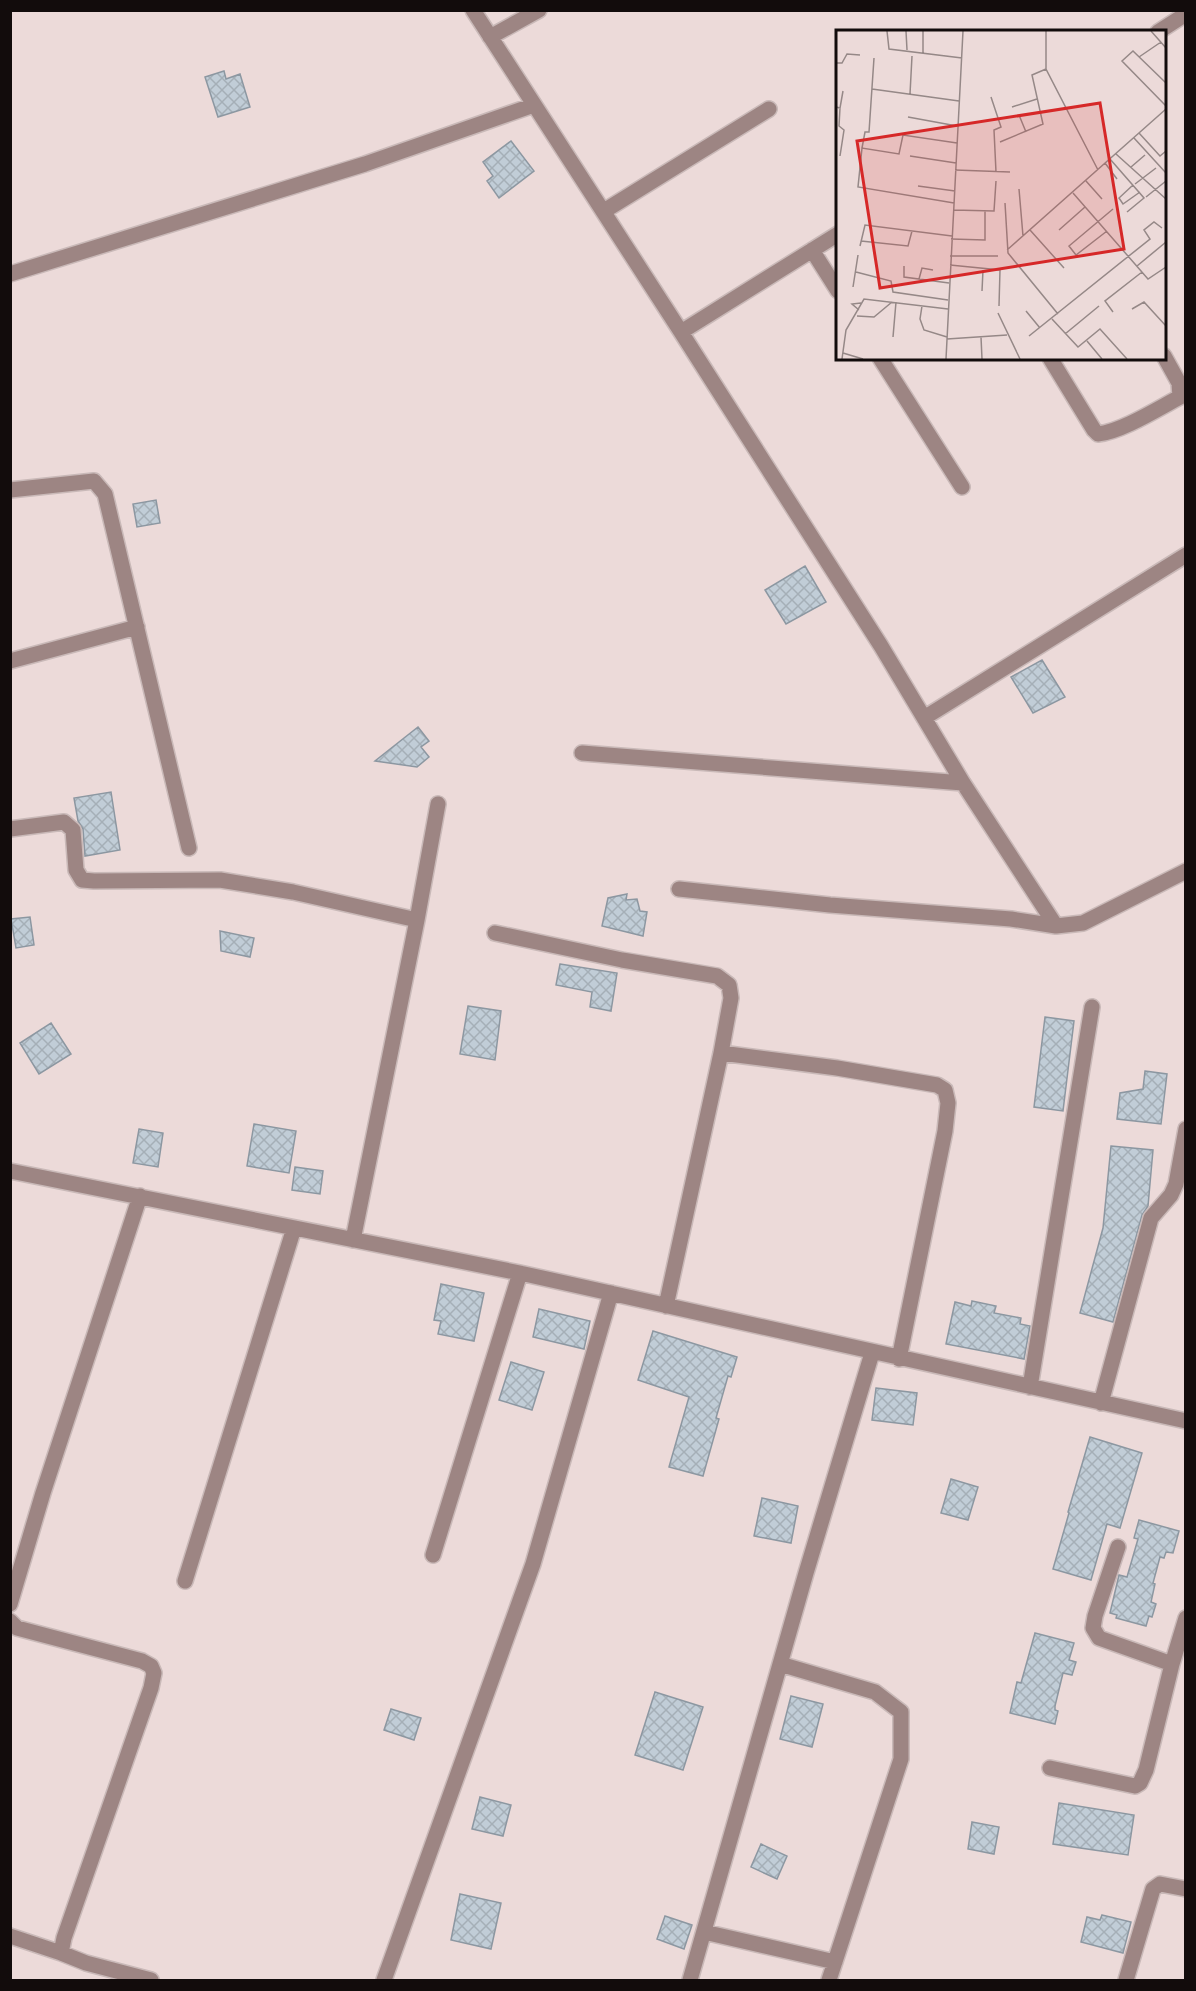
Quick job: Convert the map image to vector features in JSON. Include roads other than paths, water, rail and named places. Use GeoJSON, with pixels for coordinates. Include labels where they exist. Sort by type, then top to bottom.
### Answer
{"type":"FeatureCollection","features":[{"type":"Feature","properties":{"kind":"street"},"geometry":{"type":"LineString","coordinates":[[473,10],[881,646],[963,783],[1056,926]]}},
{"type":"Feature","properties":{"kind":"street"},"geometry":{"type":"LineString","coordinates":[[490,37],[539,10]]}},
{"type":"Feature","properties":{"kind":"street"},"geometry":{"type":"LineString","coordinates":[[1161,30],[1185,14]]}},
{"type":"Feature","properties":{"kind":"street"},"geometry":{"type":"LineString","coordinates":[[10,274],[365,164],[534,105]]}},
{"type":"Feature","properties":{"kind":"street"},"geometry":{"type":"LineString","coordinates":[[604,211],[770,109]]}},
{"type":"Feature","properties":{"kind":"street"},"geometry":{"type":"LineString","coordinates":[[681,332],[836,235]]}},
{"type":"Feature","properties":{"kind":"street"},"geometry":{"type":"LineString","coordinates":[[812,250],[836,289]]}},
{"type":"Feature","properties":{"kind":"street"},"geometry":{"type":"LineString","coordinates":[[881,360],[962,487]]}},
{"type":"Feature","properties":{"kind":"street"},"geometry":{"type":"LineString","coordinates":[[1051,360],[1094,430],[1098,434],[1104,434],[1131,423],[1180,397],[1179,383],[1166,360]]}},
{"type":"Feature","properties":{"kind":"street"},"geometry":{"type":"LineString","coordinates":[[10,490],[94,482],[105,494],[189,848]]}},
{"type":"Feature","properties":{"kind":"street"},"geometry":{"type":"LineString","coordinates":[[924,718],[1185,555]]}},
{"type":"Feature","properties":{"kind":"street"},"geometry":{"type":"LineString","coordinates":[[10,661],[136,627]]}},
{"type":"Feature","properties":{"kind":"street"},"geometry":{"type":"LineString","coordinates":[[582,753],[963,783]]}},
{"type":"Feature","properties":{"kind":"street"},"geometry":{"type":"LineString","coordinates":[[353,1240],[438,804]]}},
{"type":"Feature","properties":{"kind":"street"},"geometry":{"type":"LineString","coordinates":[[10,829],[64,822],[73,830],[76,870],[82,880],[220,880],[293,892],[417,920]]}},
{"type":"Feature","properties":{"kind":"street"},"geometry":{"type":"LineString","coordinates":[[679,890],[1011,919],[1056,926],[1083,923],[1185,871]]}},
{"type":"Feature","properties":{"kind":"street"},"geometry":{"type":"LineString","coordinates":[[495,933],[622,960],[717,976],[729,985],[731,998],[721,1053],[666,1306]]}},
{"type":"Feature","properties":{"kind":"street"},"geometry":{"type":"LineString","coordinates":[[1030,1388],[1092,1007]]}},
{"type":"Feature","properties":{"kind":"street"},"geometry":{"type":"LineString","coordinates":[[721,1053],[848,1070],[937,1085],[945,1090],[948,1103],[945,1131],[899,1359]]}},
{"type":"Feature","properties":{"kind":"street"},"geometry":{"type":"LineString","coordinates":[[1101,1403],[1151,1218],[1171,1195],[1176,1184],[1184,1147],[1185,1129]]}},
{"type":"Feature","properties":{"kind":"street"},"geometry":{"type":"LineString","coordinates":[[10,1171],[611,1293],[1185,1421]]}},
{"type":"Feature","properties":{"kind":"street"},"geometry":{"type":"LineString","coordinates":[[10,1604],[43,1494],[140,1196]]}},
{"type":"Feature","properties":{"kind":"street"},"geometry":{"type":"LineString","coordinates":[[185,1581],[294,1228]]}},
{"type":"Feature","properties":{"kind":"street"},"geometry":{"type":"LineString","coordinates":[[433,1555],[520,1274]]}},
{"type":"Feature","properties":{"kind":"street"},"geometry":{"type":"LineString","coordinates":[[384,1980],[533,1564],[611,1293]]}},
{"type":"Feature","properties":{"kind":"street"},"geometry":{"type":"LineString","coordinates":[[690,1980],[872,1353]]}},
{"type":"Feature","properties":{"kind":"street"},"geometry":{"type":"LineString","coordinates":[[1118,1547],[1095,1616],[1093,1629],[1099,1638],[1172,1664]]}},
{"type":"Feature","properties":{"kind":"street"},"geometry":{"type":"LineString","coordinates":[[1050,1768],[1134,1786],[1140,1783],[1146,1770],[1185,1618]]}},
{"type":"Feature","properties":{"kind":"street"},"geometry":{"type":"LineString","coordinates":[[10,1621],[17,1628],[142,1661],[151,1666],[154,1673],[151,1688],[64,1938],[62,1953]]}},
{"type":"Feature","properties":{"kind":"street"},"geometry":{"type":"LineString","coordinates":[[780,1664],[875,1692],[901,1712],[901,1759],[829,1980]]}},
{"type":"Feature","properties":{"kind":"street"},"geometry":{"type":"LineString","coordinates":[[1126,1980],[1153,1889],[1160,1884],[1185,1889]]}},
{"type":"Feature","properties":{"kind":"street"},"geometry":{"type":"LineString","coordinates":[[704,1932],[835,1962]]}},
{"type":"Feature","properties":{"kind":"street"},"geometry":{"type":"LineString","coordinates":[[10,1936],[86,1963],[151,1980]]}}]}
